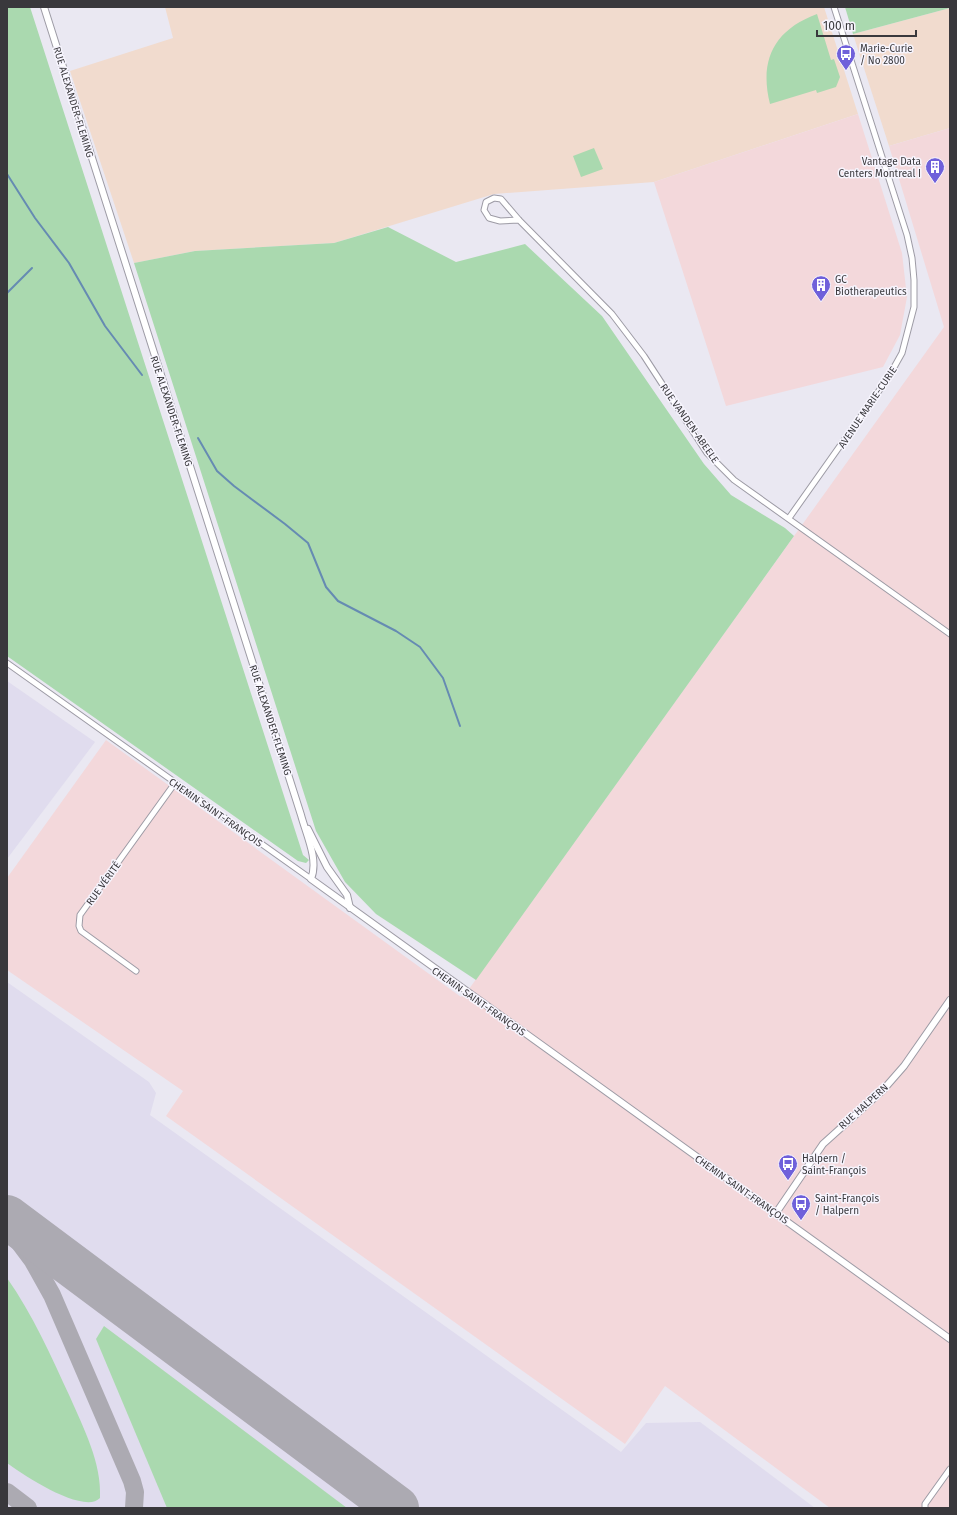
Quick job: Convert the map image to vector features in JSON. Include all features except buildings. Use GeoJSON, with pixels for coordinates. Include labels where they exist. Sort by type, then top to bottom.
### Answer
{"type":"FeatureCollection","features":[{"type":"Feature","properties":{"kind":"street","name":"RUE ALEXANDER-FLEMING"},"geometry":{"type":"LineString","coordinates":[[44,7],[301,815],[313,861],[311,879]]}},
{"type":"Feature","properties":{"kind":"street","name":"AVENUE MARIE-CURIE"},"geometry":{"type":"LineString","coordinates":[[789,518],[888,378],[902,353],[914,307],[914,280],[907,235],[834,7]]}},
{"type":"Feature","properties":{"kind":"street","name":"RUE VANDEN-ABEELE"},"geometry":{"type":"LineString","coordinates":[[519,220],[500,221],[489,218],[484,206],[486,202],[494,198],[501,199],[519,220],[612,314],[644,356],[707,453],[734,480],[950,634]]}},
{"type":"Feature","properties":{"kind":"street","name":"CHEMIN SAINT-FRANÇOIS"},"geometry":{"type":"LineString","coordinates":[[7,663],[175,784],[311,879],[950,1339]]}},
{"type":"Feature","properties":{"kind":"street","name":"RUE VÉRITÉ"},"geometry":{"type":"LineString","coordinates":[[136,971],[81,931],[78,920],[80,915],[175,784]]}},
{"type":"Feature","properties":{"kind":"street","name":"RUE ALEXANDER-FLEMING"},"geometry":{"type":"LineString","coordinates":[[301,815],[327,867],[347,895],[350,908]]}},
{"type":"Feature","properties":{"kind":"street","name":"RUE HALPERN"},"geometry":{"type":"LineString","coordinates":[[776,1213],[823,1144],[882,1090],[904,1066],[950,1000]]}},
{"type":"Feature","properties":{"kind":"street"},"geometry":{"type":"LineString","coordinates":[[925,1508],[925,1504],[950,1469]]}},
{"type":"Feature","properties":{"kind":"shaded area"},"geometry":{"type":"Polygon","coordinates":[[[165,7],[824,7],[858,114],[654,182],[494,194],[334,243],[195,251],[134,263],[70,71],[173,38],[165,7]]]}},
{"type":"Feature","properties":{"kind":"shaded area"},"geometry":{"type":"Polygon","coordinates":[[[950,8],[950,128],[889,146],[853,34],[950,8]]]}},
{"type":"Feature","properties":{"kind":"shaded area"},"geometry":{"type":"Polygon","coordinates":[[[858,114],[902,253],[907,297],[900,335],[883,367],[726,406],[654,182],[858,114]]]}},
{"type":"Feature","properties":{"kind":"shaded area"},"geometry":{"type":"Polygon","coordinates":[[[950,128],[950,1508],[830,1508],[665,1386],[625,1444],[166,1116],[183,1091],[7,970],[7,878],[106,740],[461,997],[469,989],[944,327],[889,146],[950,128]]]}},
{"type":"Feature","properties":{"kind":"shaded area"},"geometry":{"type":"Polygon","coordinates":[[[7,681],[95,742],[7,859],[7,681]]]}},
{"type":"Feature","properties":{"kind":"shaded area"},"geometry":{"type":"Polygon","coordinates":[[[7,982],[149,1082],[156,1093],[150,1115],[621,1452],[646,1423],[700,1422],[815,1508],[7,1508],[7,982]]]}},
{"type":"Feature","properties":{"kind":"green space"},"geometry":{"type":"Polygon","coordinates":[[[7,7],[30,7],[303,855],[309,860],[306,863],[298,861],[7,656],[7,7]]]}},
{"type":"Feature","properties":{"kind":"green space"},"geometry":{"type":"Polygon","coordinates":[[[845,7],[950,7],[950,8],[853,34],[845,7]]]}},
{"type":"Feature","properties":{"kind":"green space"},"geometry":{"type":"Polygon","coordinates":[[[817,14],[831,60],[834,59],[840,77],[836,87],[817,93],[816,90],[770,104],[767,88],[767,74],[773,48],[780,38],[790,29],[817,14]]]}},
{"type":"Feature","properties":{"kind":"green space"},"geometry":{"type":"Polygon","coordinates":[[[594,148],[603,169],[581,177],[573,156],[594,148]]]}},
{"type":"Feature","properties":{"kind":"green space"},"geometry":{"type":"Polygon","coordinates":[[[388,227],[456,262],[525,244],[602,316],[704,464],[731,495],[785,528],[794,536],[476,980],[376,914],[345,882],[316,831],[134,263],[195,251],[334,243],[388,227]]]}},
{"type":"Feature","properties":{"kind":"green space"},"geometry":{"type":"Polygon","coordinates":[[[7,1278],[25,1306],[41,1336],[91,1446],[100,1485],[100,1498],[92,1502],[68,1498],[39,1484],[7,1463],[7,1278]]]}},
{"type":"Feature","properties":{"kind":"green space"},"geometry":{"type":"Polygon","coordinates":[[[104,1326],[347,1508],[167,1508],[96,1339],[104,1326]]]}},
{"type":"Feature","properties":{"kind":"waterway"},"geometry":{"type":"LineString","coordinates":[[7,174],[35,218],[69,263],[105,326],[142,375]]}},
{"type":"Feature","properties":{"kind":"waterway"},"geometry":{"type":"LineString","coordinates":[[7,293],[32,268]]}},
{"type":"Feature","properties":{"kind":"waterway"},"geometry":{"type":"LineString","coordinates":[[198,438],[217,471],[234,486],[308,543],[326,587],[338,601],[396,631],[420,647],[443,678],[460,726]]}},
{"type":"Feature","properties":{"kind":"taxiway"},"geometry":{"type":"LineString","coordinates":[[7,1226],[33,1261],[52,1295],[132,1481],[135,1492],[134,1508]]}},
{"type":"Feature","properties":{"kind":"taxiway"},"geometry":{"type":"LineString","coordinates":[[7,1492],[28,1508]]}},
{"type":"Feature","properties":{"kind":"runway"},"geometry":{"type":"LineString","coordinates":[[7,1217],[397,1508]]}},
{"type":"Feature","properties":{"kind":"place","name":"Marie-Curie / No 2800"},"geometry":{"type":"Point","coordinates":[846,71]}},
{"type":"Feature","properties":{"kind":"place","name":"Vantage Data Centers Montreal I"},"geometry":{"type":"Point","coordinates":[935,184]}},
{"type":"Feature","properties":{"kind":"place","name":"GC Biotherapeutics"},"geometry":{"type":"Point","coordinates":[821,302]}},
{"type":"Feature","properties":{"kind":"place","name":"Halpern / Saint-François"},"geometry":{"type":"Point","coordinates":[788,1181]}},
{"type":"Feature","properties":{"kind":"place","name":"Saint-François / Halpern"},"geometry":{"type":"Point","coordinates":[801,1221]}}]}
